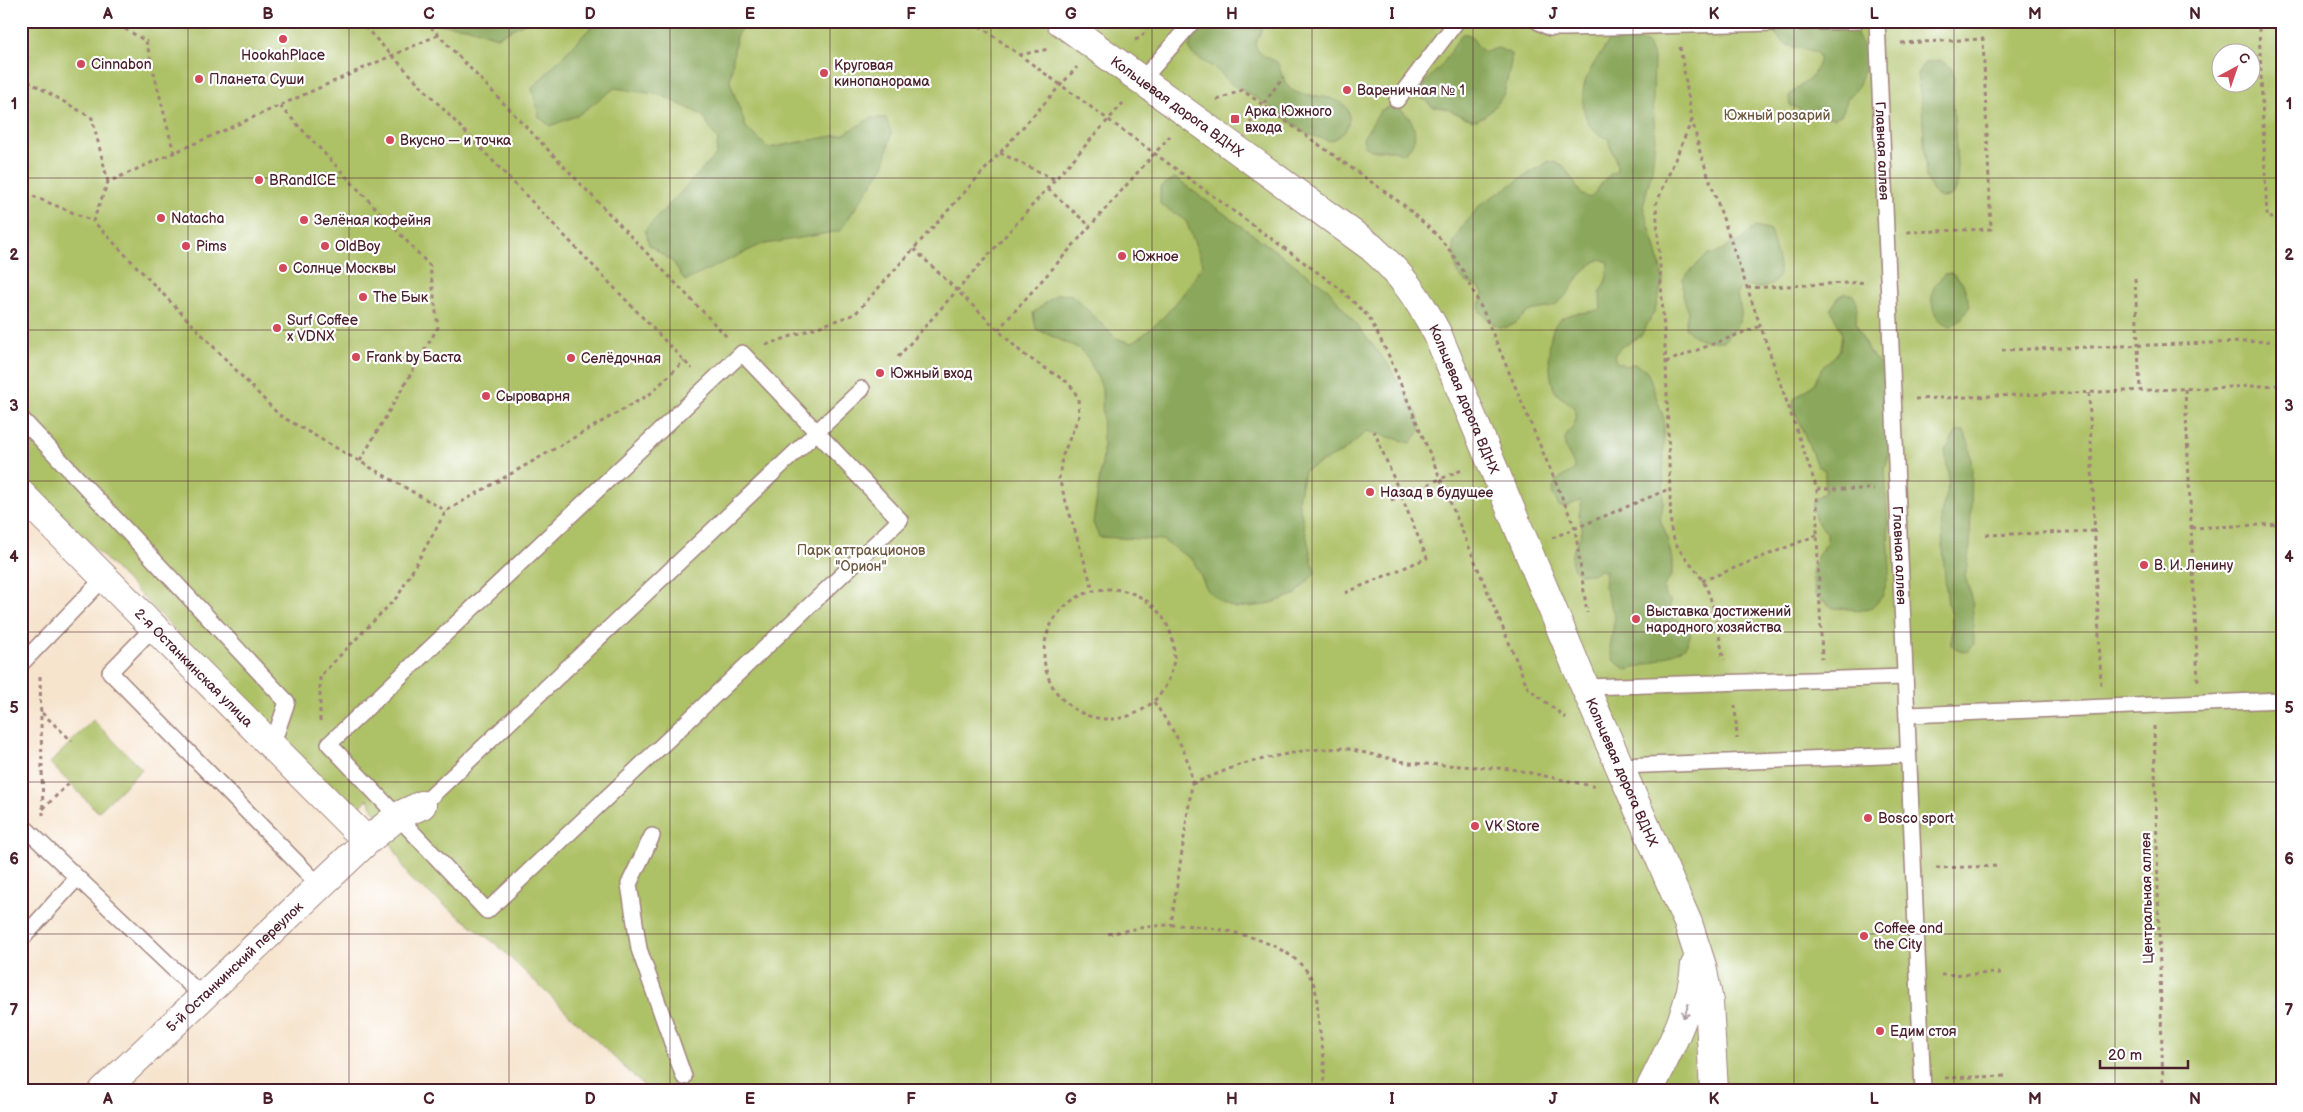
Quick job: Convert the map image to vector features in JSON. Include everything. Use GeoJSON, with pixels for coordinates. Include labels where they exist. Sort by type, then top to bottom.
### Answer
{"type":"FeatureCollection","features":[{"type":"Feature","properties":{"kind":"street","name":"Кольцевая дорога ВДНХ"},"geometry":{"type":"LineString","coordinates":[[1060,21],[1372,247],[1397,271],[1418,298],[1437,333],[1585,686],[1679,901],[1702,966],[1709,1002],[1714,1091]]}},
{"type":"Feature","properties":{"kind":"street","name":"2-я Останкинская улица"},"geometry":{"type":"LineString","coordinates":[[21,494],[367,841]]}},
{"type":"Feature","properties":{"kind":"street","name":"5-й Останкинский переулок"},"geometry":{"type":"LineString","coordinates":[[103,1091],[367,841],[398,816],[422,805]]}},
{"type":"Feature","properties":{"kind":"street","name":"Кольцевая дорога ВДНХ"},"geometry":{"type":"LineString","coordinates":[[1649,1091],[1672,1046],[1690,997],[1695,966],[1695,946]]}},
{"type":"Feature","properties":{"kind":"lane"},"geometry":{"type":"LineString","coordinates":[[1142,80],[1193,21]]}},
{"type":"Feature","properties":{"kind":"lane"},"geometry":{"type":"LineString","coordinates":[[1397,100],[1457,21]]}},
{"type":"Feature","properties":{"kind":"lane"},"geometry":{"type":"LineString","coordinates":[[1537,21],[1550,28],[1856,21]]}},
{"type":"Feature","properties":{"kind":"lane","name":"Главная аллея"},"geometry":{"type":"LineString","coordinates":[[1877,21],[1922,1085]]}},
{"type":"Feature","properties":{"kind":"lane"},"geometry":{"type":"LineString","coordinates":[[742,353],[900,520],[487,911],[329,744],[708,386],[742,353]]}},
{"type":"Feature","properties":{"kind":"lane"},"geometry":{"type":"LineString","coordinates":[[422,805],[862,389]]}},
{"type":"Feature","properties":{"kind":"lane"},"geometry":{"type":"LineString","coordinates":[[21,418],[287,702],[272,746]]}},
{"type":"Feature","properties":{"kind":"lane"},"geometry":{"type":"LineString","coordinates":[[21,664],[104,578]]}},
{"type":"Feature","properties":{"kind":"lane"},"geometry":{"type":"LineString","coordinates":[[154,628],[110,672],[320,886]]}},
{"type":"Feature","properties":{"kind":"lane"},"geometry":{"type":"LineString","coordinates":[[1585,686],[1905,678]]}},
{"type":"Feature","properties":{"kind":"lane"},"geometry":{"type":"LineString","coordinates":[[1906,715],[2282,700]]}},
{"type":"Feature","properties":{"kind":"lane"},"geometry":{"type":"LineString","coordinates":[[1620,766],[1908,754]]}},
{"type":"Feature","properties":{"kind":"lane"},"geometry":{"type":"LineString","coordinates":[[21,824],[202,996]]}},
{"type":"Feature","properties":{"kind":"lane"},"geometry":{"type":"LineString","coordinates":[[652,836],[629,884],[639,949],[684,1077]]}},
{"type":"Feature","properties":{"kind":"lane"},"geometry":{"type":"LineString","coordinates":[[21,940],[77,878]]}},
{"type":"Feature","properties":{"kind":"path"},"geometry":{"type":"LineString","coordinates":[[111,21],[146,41],[174,153]]}},
{"type":"Feature","properties":{"kind":"path"},"geometry":{"type":"LineString","coordinates":[[359,21],[708,386]]}},
{"type":"Feature","properties":{"kind":"path"},"geometry":{"type":"LineString","coordinates":[[425,21],[742,353],[856,314],[1077,67]]}},
{"type":"Feature","properties":{"kind":"path"},"geometry":{"type":"LineString","coordinates":[[973,21],[1339,288],[1368,317],[1382,341],[1528,688],[1570,720]]}},
{"type":"Feature","properties":{"kind":"path"},"geometry":{"type":"LineString","coordinates":[[1146,21],[1146,26]]}},
{"type":"Feature","properties":{"kind":"path"},"geometry":{"type":"LineString","coordinates":[[1676,26],[1692,119],[1700,152],[1817,489],[1823,679]]}},
{"type":"Feature","properties":{"kind":"path"},"geometry":{"type":"LineString","coordinates":[[2282,26],[2259,27],[2261,123],[2267,218],[2282,217]]}},
{"type":"Feature","properties":{"kind":"path"},"geometry":{"type":"LineString","coordinates":[[108,182],[438,35]]}},
{"type":"Feature","properties":{"kind":"path"},"geometry":{"type":"LineString","coordinates":[[1878,44],[1983,40],[1990,134],[1992,229],[1886,233]]}},
{"type":"Feature","properties":{"kind":"path"},"geometry":{"type":"LineString","coordinates":[[1019,55],[1052,48]]}},
{"type":"Feature","properties":{"kind":"path"},"geometry":{"type":"LineString","coordinates":[[21,77],[92,118],[108,182],[93,221]]}},
{"type":"Feature","properties":{"kind":"path"},"geometry":{"type":"LineString","coordinates":[[1234,146],[1283,77]]}},
{"type":"Feature","properties":{"kind":"path"},"geometry":{"type":"LineString","coordinates":[[898,357],[1109,121],[1142,80]]}},
{"type":"Feature","properties":{"kind":"path"},"geometry":{"type":"LineString","coordinates":[[280,106],[430,266],[438,327],[360,461]]}},
{"type":"Feature","properties":{"kind":"path"},"geometry":{"type":"LineString","coordinates":[[1692,119],[1656,204],[1666,362],[1669,489],[1673,539],[1678,550],[1702,581],[1711,603],[1732,682],[1738,761]]}},
{"type":"Feature","properties":{"kind":"path"},"geometry":{"type":"LineString","coordinates":[[998,330],[1170,135]]}},
{"type":"Feature","properties":{"kind":"path"},"geometry":{"type":"LineString","coordinates":[[1000,153],[1056,180]]}},
{"type":"Feature","properties":{"kind":"path"},"geometry":{"type":"LineString","coordinates":[[21,179],[23,192],[93,221],[279,415],[446,511]]}},
{"type":"Feature","properties":{"kind":"path"},"geometry":{"type":"LineString","coordinates":[[1048,189],[1090,226]]}},
{"type":"Feature","properties":{"kind":"path"},"geometry":{"type":"LineString","coordinates":[[914,249],[1029,359],[1067,382],[1078,400],[1078,416],[1062,457],[1059,479],[1093,590]]}},
{"type":"Feature","properties":{"kind":"path"},"geometry":{"type":"LineString","coordinates":[[2135,278],[2140,391]]}},
{"type":"Feature","properties":{"kind":"path"},"geometry":{"type":"LineString","coordinates":[[1747,288],[1888,280]]}},
{"type":"Feature","properties":{"kind":"path"},"geometry":{"type":"LineString","coordinates":[[1666,362],[1760,326]]}},
{"type":"Feature","properties":{"kind":"path"},"geometry":{"type":"LineString","coordinates":[[2002,350],[2272,341]]}},
{"type":"Feature","properties":{"kind":"path"},"geometry":{"type":"LineString","coordinates":[[329,744],[320,734],[320,676],[398,596],[446,511],[650,394],[684,361]]}},
{"type":"Feature","properties":{"kind":"path"},"geometry":{"type":"LineString","coordinates":[[1893,400],[2282,386]]}},
{"type":"Feature","properties":{"kind":"path"},"geometry":{"type":"LineString","coordinates":[[2186,390],[2199,703]]}},
{"type":"Feature","properties":{"kind":"path"},"geometry":{"type":"LineString","coordinates":[[2089,393],[2102,707]]}},
{"type":"Feature","properties":{"kind":"path"},"geometry":{"type":"LineString","coordinates":[[1345,593],[1428,558],[1374,431]]}},
{"type":"Feature","properties":{"kind":"path"},"geometry":{"type":"LineString","coordinates":[[1391,500],[1465,469]]}},
{"type":"Feature","properties":{"kind":"path"},"geometry":{"type":"LineString","coordinates":[[1817,489],[1897,488]]}},
{"type":"Feature","properties":{"kind":"path"},"geometry":{"type":"LineString","coordinates":[[1528,548],[1669,489]]}},
{"type":"Feature","properties":{"kind":"path"},"geometry":{"type":"LineString","coordinates":[[2192,528],[2282,524]]}},
{"type":"Feature","properties":{"kind":"path"},"geometry":{"type":"LineString","coordinates":[[1575,528],[1588,621]]}},
{"type":"Feature","properties":{"kind":"path"},"geometry":{"type":"LineString","coordinates":[[1986,536],[2095,531]]}},
{"type":"Feature","properties":{"kind":"path"},"geometry":{"type":"LineString","coordinates":[[1702,581],[1817,535]]}},
{"type":"Feature","properties":{"kind":"path"},"geometry":{"type":"LineString","coordinates":[[1093,590],[1128,591],[1143,598],[1157,609],[1173,639],[1172,673],[1165,689],[1154,702],[1140,712],[1124,718],[1107,720],[1090,717],[1074,710],[1061,700],[1051,686],[1044,670],[1043,652],[1045,636],[1052,620],[1063,606],[1077,596],[1093,590]]}},
{"type":"Feature","properties":{"kind":"path"},"geometry":{"type":"LineString","coordinates":[[1154,702],[1188,758],[1192,784],[1172,925]]}},
{"type":"Feature","properties":{"kind":"path","name":"Центральная аллея"},"geometry":{"type":"LineString","coordinates":[[2154,705],[2163,1091]]}},
{"type":"Feature","properties":{"kind":"path"},"geometry":{"type":"LineString","coordinates":[[44,845],[42,713],[72,741]]}},
{"type":"Feature","properties":{"kind":"path"},"geometry":{"type":"LineString","coordinates":[[1192,784],[1239,765],[1272,757],[1314,750],[1344,748],[1409,763],[1512,769],[1632,794]]}},
{"type":"Feature","properties":{"kind":"path"},"geometry":{"type":"LineString","coordinates":[[43,809],[69,783]]}},
{"type":"Feature","properties":{"kind":"path"},"geometry":{"type":"LineString","coordinates":[[1913,869],[2000,866]]}},
{"type":"Feature","properties":{"kind":"path"},"geometry":{"type":"LineString","coordinates":[[1108,934],[1172,925],[1205,928],[1266,941],[1284,951],[1306,971],[1314,984],[1323,1059],[1324,1080],[1320,1091]]}},
{"type":"Feature","properties":{"kind":"path"},"geometry":{"type":"LineString","coordinates":[[1918,976],[2004,973]]}},
{"type":"Feature","properties":{"kind":"path"},"geometry":{"type":"LineString","coordinates":[[1922,1085],[2008,1076]]}},
{"type":"Feature","properties":{"kind":"green space","name":"Парк аттракционов \"Орион\""},"geometry":{"type":"Polygon","coordinates":[[[21,21],[2282,21],[2282,1091],[649,1091],[496,944],[410,879],[368,799],[360,807],[346,804],[21,473],[21,21]]]}},
{"type":"Feature","properties":{"kind":"green space"},"geometry":{"type":"Polygon","coordinates":[[[433,21],[528,21],[497,37],[466,27],[435,24],[433,21]]]}},
{"type":"Feature","properties":{"kind":"green space"},"geometry":{"type":"Polygon","coordinates":[[[597,21],[747,21],[736,36],[730,82],[746,127],[768,148],[844,134],[871,118],[886,118],[891,133],[885,164],[840,231],[760,245],[685,281],[673,262],[649,245],[645,230],[716,155],[718,140],[702,115],[661,95],[615,88],[578,115],[550,126],[539,117],[532,88],[597,21]]]}},
{"type":"Feature","properties":{"kind":"green space"},"geometry":{"type":"Polygon","coordinates":[[[1207,21],[1266,21],[1255,44],[1258,51],[1277,62],[1291,90],[1302,94],[1329,98],[1344,105],[1348,111],[1349,119],[1341,135],[1330,141],[1307,134],[1265,103],[1231,84],[1220,72],[1192,54],[1189,47],[1192,38],[1207,21]]]}},
{"type":"Feature","properties":{"kind":"green space"},"geometry":{"type":"Polygon","coordinates":[[[1854,21],[1857,36],[1869,57],[1858,87],[1847,100],[1842,114],[1835,118],[1815,116],[1790,105],[1789,96],[1812,76],[1818,66],[1818,54],[1785,44],[1773,28],[1854,21]]]}},
{"type":"Feature","properties":{"kind":"green space"},"geometry":{"type":"Polygon","coordinates":[[[1462,34],[1468,34],[1485,52],[1498,48],[1511,54],[1504,94],[1490,112],[1477,120],[1444,108],[1433,107],[1419,96],[1419,88],[1442,65],[1462,34]]]}},
{"type":"Feature","properties":{"kind":"green space"},"geometry":{"type":"Polygon","coordinates":[[[1624,35],[1648,44],[1654,58],[1653,99],[1655,138],[1652,170],[1643,206],[1663,280],[1655,310],[1641,336],[1622,346],[1614,355],[1616,362],[1626,366],[1634,364],[1645,369],[1664,419],[1663,506],[1660,519],[1667,537],[1672,560],[1672,575],[1664,586],[1664,594],[1670,600],[1670,616],[1684,624],[1691,634],[1685,647],[1652,663],[1627,670],[1614,661],[1610,648],[1615,617],[1604,586],[1606,571],[1599,570],[1593,574],[1579,574],[1572,563],[1571,558],[1582,531],[1579,515],[1581,500],[1567,506],[1559,506],[1552,492],[1556,481],[1575,469],[1565,445],[1566,437],[1575,423],[1576,415],[1571,404],[1558,395],[1554,389],[1549,361],[1550,339],[1558,322],[1564,317],[1601,309],[1600,294],[1607,277],[1608,262],[1601,259],[1586,269],[1558,303],[1550,307],[1534,310],[1509,327],[1503,328],[1490,322],[1479,310],[1483,293],[1479,287],[1464,281],[1457,273],[1453,245],[1460,230],[1481,204],[1549,161],[1563,165],[1582,195],[1590,198],[1608,176],[1617,171],[1608,138],[1594,131],[1586,118],[1583,94],[1588,74],[1609,41],[1624,35]]]}},
{"type":"Feature","properties":{"kind":"green space"},"geometry":{"type":"Polygon","coordinates":[[[1940,60],[1952,68],[1954,76],[1953,100],[1958,181],[1955,192],[1949,197],[1942,198],[1935,195],[1926,178],[1922,104],[1917,75],[1925,62],[1940,60]]]}},
{"type":"Feature","properties":{"kind":"green space"},"geometry":{"type":"Polygon","coordinates":[[[1393,106],[1406,114],[1411,121],[1415,135],[1413,142],[1403,154],[1394,150],[1371,150],[1365,146],[1363,138],[1381,110],[1393,106]]]}},
{"type":"Feature","properties":{"kind":"green space"},"geometry":{"type":"Polygon","coordinates":[[[1175,178],[1328,289],[1387,363],[1418,415],[1421,429],[1411,443],[1367,431],[1344,451],[1304,471],[1298,500],[1315,573],[1295,595],[1265,605],[1235,608],[1221,602],[1208,591],[1193,560],[1162,540],[1099,537],[1093,523],[1103,456],[1102,387],[1088,358],[1078,348],[1036,329],[1033,313],[1057,294],[1072,295],[1116,338],[1131,343],[1152,328],[1172,308],[1203,264],[1186,221],[1160,204],[1160,187],[1175,178]]]}},
{"type":"Feature","properties":{"kind":"green space"},"geometry":{"type":"Polygon","coordinates":[[[1755,227],[1769,230],[1770,232],[1779,265],[1778,277],[1769,285],[1760,288],[1744,286],[1738,290],[1741,310],[1740,319],[1724,341],[1707,340],[1693,335],[1685,327],[1688,311],[1683,295],[1683,278],[1708,254],[1716,254],[1732,243],[1739,242],[1755,227]]]}},
{"type":"Feature","properties":{"kind":"green space"},"geometry":{"type":"Polygon","coordinates":[[[1952,273],[1963,283],[1970,305],[1962,318],[1951,326],[1938,318],[1933,308],[1932,296],[1935,286],[1944,274],[1952,273]]]}},
{"type":"Feature","properties":{"kind":"green space"},"geometry":{"type":"Polygon","coordinates":[[[1846,293],[1853,295],[1857,302],[1856,323],[1868,351],[1882,366],[1888,380],[1886,416],[1891,447],[1885,469],[1890,571],[1882,597],[1872,608],[1864,610],[1833,608],[1815,595],[1812,573],[1817,557],[1827,541],[1827,533],[1816,521],[1812,505],[1815,499],[1825,492],[1825,470],[1817,466],[1793,407],[1794,399],[1813,385],[1824,365],[1840,349],[1842,333],[1831,309],[1839,296],[1846,293]]]}},
{"type":"Feature","properties":{"kind":"green space"},"geometry":{"type":"Polygon","coordinates":[[[1957,431],[1964,431],[1969,444],[1972,468],[1970,546],[1965,577],[1972,597],[1974,643],[1970,650],[1964,652],[1952,645],[1952,614],[1948,605],[1945,579],[1941,515],[1949,481],[1945,451],[1957,431]]]}},
{"type":"Feature","properties":{"kind":"green space"},"geometry":{"type":"Polygon","coordinates":[[[93,720],[142,769],[98,812],[50,763],[93,720]]]}},
{"type":"Feature","properties":{"kind":"place","name":"HookahPlace"},"geometry":{"type":"Point","coordinates":[283,39]}},
{"type":"Feature","properties":{"kind":"place","name":"Cinnabon"},"geometry":{"type":"Point","coordinates":[81,64]}},
{"type":"Feature","properties":{"kind":"place","name":"Круговая кинопанорама"},"geometry":{"type":"Point","coordinates":[824,73]}},
{"type":"Feature","properties":{"kind":"place","name":"Планета Суши"},"geometry":{"type":"Point","coordinates":[199,79]}},
{"type":"Feature","properties":{"kind":"place","name":"Вареничная № 1"},"geometry":{"type":"Point","coordinates":[1347,90]}},
{"type":"Feature","properties":{"kind":"place","name":"Арка Южного входа"},"geometry":{"type":"Point","coordinates":[1235,119]}},
{"type":"Feature","properties":{"kind":"place","name":"Вкусно — и точка"},"geometry":{"type":"Point","coordinates":[390,140]}},
{"type":"Feature","properties":{"kind":"place","name":"BRandICE"},"geometry":{"type":"Point","coordinates":[259,180]}},
{"type":"Feature","properties":{"kind":"place","name":"Natacha"},"geometry":{"type":"Point","coordinates":[161,218]}},
{"type":"Feature","properties":{"kind":"place","name":"Зелёная кофейня"},"geometry":{"type":"Point","coordinates":[304,220]}},
{"type":"Feature","properties":{"kind":"place","name":"Pims"},"geometry":{"type":"Point","coordinates":[186,246]}},
{"type":"Feature","properties":{"kind":"place","name":"OldBoy"},"geometry":{"type":"Point","coordinates":[325,246]}},
{"type":"Feature","properties":{"kind":"place","name":"Южное"},"geometry":{"type":"Point","coordinates":[1122,256]}},
{"type":"Feature","properties":{"kind":"place","name":"Солнце Москвы"},"geometry":{"type":"Point","coordinates":[283,268]}},
{"type":"Feature","properties":{"kind":"place","name":"The Бык"},"geometry":{"type":"Point","coordinates":[363,297]}},
{"type":"Feature","properties":{"kind":"place","name":"Surf Coffee x VDNX"},"geometry":{"type":"Point","coordinates":[277,328]}},
{"type":"Feature","properties":{"kind":"place","name":"Frank by Баста"},"geometry":{"type":"Point","coordinates":[356,357]}},
{"type":"Feature","properties":{"kind":"place","name":"Селёдочная"},"geometry":{"type":"Point","coordinates":[571,358]}},
{"type":"Feature","properties":{"kind":"place","name":"Южный вход"},"geometry":{"type":"Point","coordinates":[880,373]}},
{"type":"Feature","properties":{"kind":"place","name":"Сыроварня"},"geometry":{"type":"Point","coordinates":[486,396]}},
{"type":"Feature","properties":{"kind":"place","name":"Назад в будущее"},"geometry":{"type":"Point","coordinates":[1370,492]}},
{"type":"Feature","properties":{"kind":"place","name":"В. И. Ленину"},"geometry":{"type":"Point","coordinates":[2144,565]}},
{"type":"Feature","properties":{"kind":"place","name":"Выставка достижений народного хозяйства"},"geometry":{"type":"Point","coordinates":[1636,619]}},
{"type":"Feature","properties":{"kind":"place","name":"Bosco sport"},"geometry":{"type":"Point","coordinates":[1868,818]}},
{"type":"Feature","properties":{"kind":"place","name":"VK Store"},"geometry":{"type":"Point","coordinates":[1475,826]}},
{"type":"Feature","properties":{"kind":"place","name":"Coffee and the City"},"geometry":{"type":"Point","coordinates":[1864,936]}},
{"type":"Feature","properties":{"kind":"place","name":"Едим стоя"},"geometry":{"type":"Point","coordinates":[1880,1031]}},
{"type":"Feature","properties":{"kind":"park label","name":"Южный розарий"},"geometry":{"type":"Point","coordinates":[1777,115]}}]}
